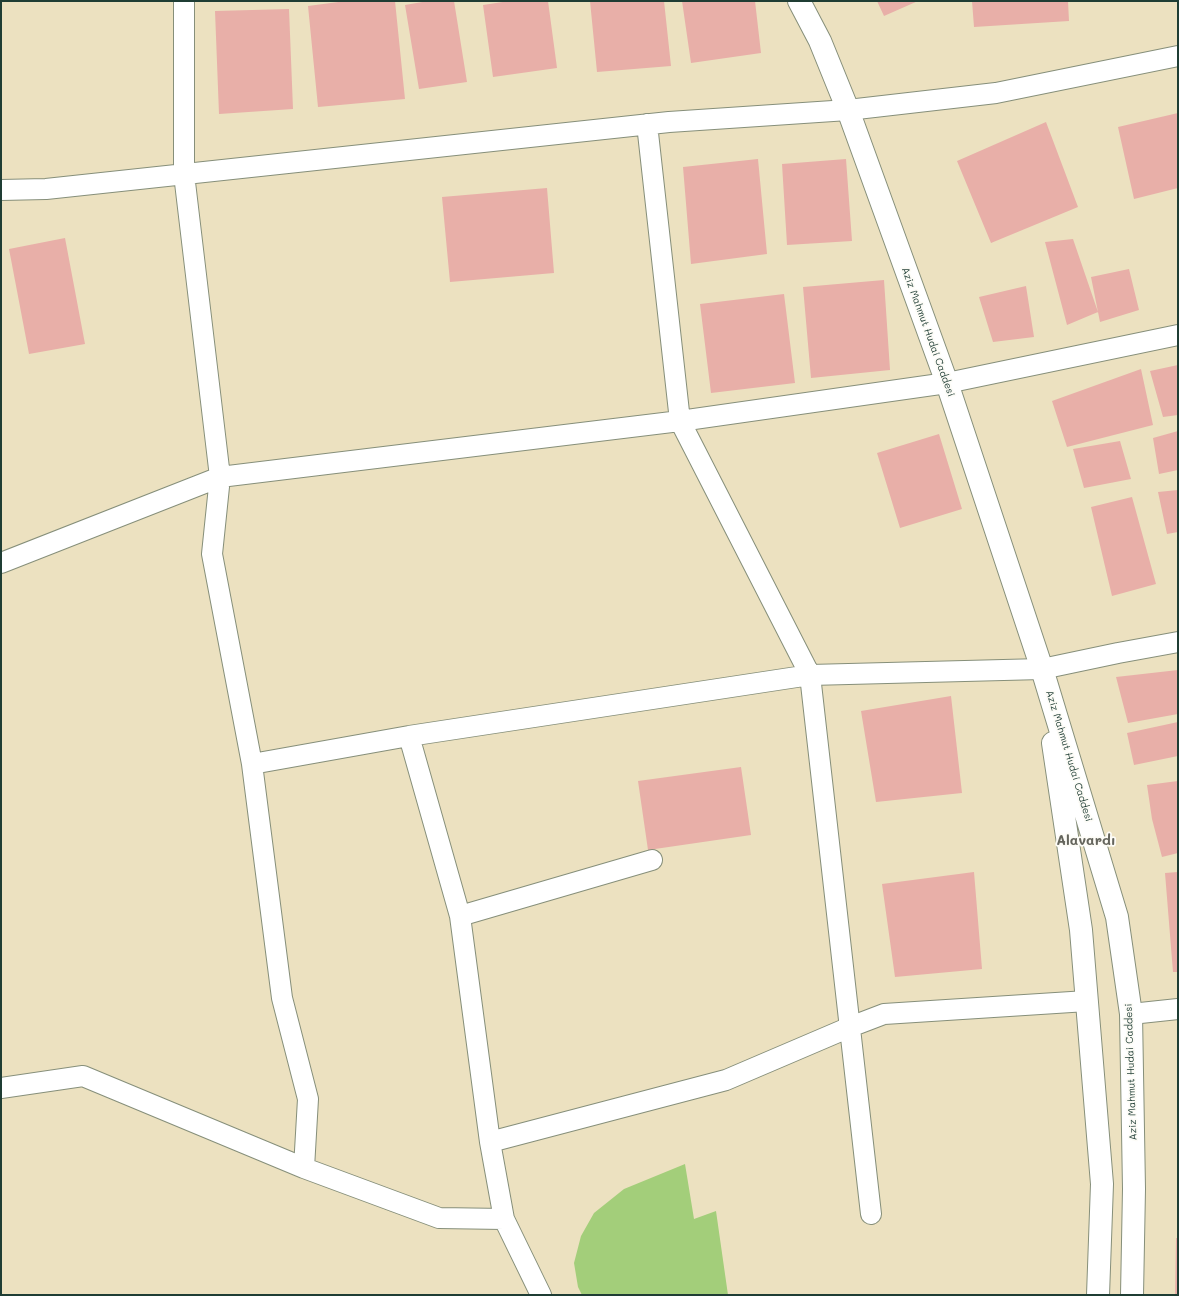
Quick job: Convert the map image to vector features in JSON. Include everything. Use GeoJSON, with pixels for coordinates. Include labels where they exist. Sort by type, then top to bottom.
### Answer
{"type":"FeatureCollection","features":[{"type":"Feature","properties":{"kind":"street"},"geometry":{"type":"LineString","coordinates":[[184,1],[184,174],[220,477],[212,554],[252,764],[282,998],[308,1099],[304,1168]]}},
{"type":"Feature","properties":{"kind":"street","name":"Aziz Mahmut Hudai Caddesi"},"geometry":{"type":"LineString","coordinates":[[799,1],[820,41],[848,110],[947,384],[1042,669],[1117,917],[1131,1014],[1134,1189],[1132,1295]]}},
{"type":"Feature","properties":{"kind":"street"},"geometry":{"type":"LineString","coordinates":[[1,190],[46,189],[647,124],[848,110],[996,93],[1178,56]]}},
{"type":"Feature","properties":{"kind":"street"},"geometry":{"type":"LineString","coordinates":[[647,124],[680,420],[810,675],[872,1214]]}},
{"type":"Feature","properties":{"kind":"street"},"geometry":{"type":"LineString","coordinates":[[1,563],[220,477],[680,420],[947,384],[1178,335]]}},
{"type":"Feature","properties":{"kind":"street"},"geometry":{"type":"LineString","coordinates":[[252,764],[409,736],[810,675],[1042,669],[1178,642]]}},
{"type":"Feature","properties":{"kind":"street","name":"Aziz Mahmut Hudai Caddesi"},"geometry":{"type":"LineString","coordinates":[[1042,669],[1081,930],[1102,1184],[1098,1295]]}},
{"type":"Feature","properties":{"kind":"street"},"geometry":{"type":"LineString","coordinates":[[409,736],[460,916],[490,1142],[504,1219],[541,1295]]}},
{"type":"Feature","properties":{"kind":"street"},"geometry":{"type":"LineString","coordinates":[[460,916],[652,860]]}},
{"type":"Feature","properties":{"kind":"street"},"geometry":{"type":"LineString","coordinates":[[490,1142],[726,1080],[884,1014],[1087,1001]]}},
{"type":"Feature","properties":{"kind":"street"},"geometry":{"type":"LineString","coordinates":[[1131,1014],[1178,1009]]}},
{"type":"Feature","properties":{"kind":"street"},"geometry":{"type":"LineString","coordinates":[[1,1088],[83,1076],[304,1168],[439,1218],[504,1219]]}},
{"type":"Feature","properties":{"kind":"green space"},"geometry":{"type":"Polygon","coordinates":[[[685,1164],[694,1219],[716,1211],[728,1295],[582,1295],[578,1287],[574,1263],[581,1236],[594,1213],[624,1189],[685,1164]]]}},
{"type":"Feature","properties":{"kind":"building"},"geometry":{"type":"Polygon","coordinates":[[[346,1],[395,1],[405,99],[318,107],[308,6],[346,1]]]}},
{"type":"Feature","properties":{"kind":"building"},"geometry":{"type":"Polygon","coordinates":[[[428,1],[454,1],[467,82],[419,89],[405,5],[428,1]]]}},
{"type":"Feature","properties":{"kind":"building"},"geometry":{"type":"Polygon","coordinates":[[[509,1],[548,1],[557,68],[493,77],[483,5],[509,1]]]}},
{"type":"Feature","properties":{"kind":"building"},"geometry":{"type":"Polygon","coordinates":[[[590,1],[664,1],[671,66],[597,72],[590,1]]]}},
{"type":"Feature","properties":{"kind":"building"},"geometry":{"type":"Polygon","coordinates":[[[682,1],[755,1],[761,53],[691,63],[682,1]]]}},
{"type":"Feature","properties":{"kind":"building"},"geometry":{"type":"Polygon","coordinates":[[[877,1],[918,1],[884,16],[877,1]]]}},
{"type":"Feature","properties":{"kind":"building"},"geometry":{"type":"Polygon","coordinates":[[[972,1],[1068,1],[1069,21],[974,27],[972,1]]]}},
{"type":"Feature","properties":{"kind":"building"},"geometry":{"type":"Polygon","coordinates":[[[289,9],[293,109],[219,114],[215,11],[289,9]]]}},
{"type":"Feature","properties":{"kind":"building"},"geometry":{"type":"Polygon","coordinates":[[[1178,113],[1178,188],[1134,199],[1118,127],[1178,113]]]}},
{"type":"Feature","properties":{"kind":"building"},"geometry":{"type":"Polygon","coordinates":[[[1046,122],[1078,207],[991,243],[957,161],[1046,122]]]}},
{"type":"Feature","properties":{"kind":"building"},"geometry":{"type":"Polygon","coordinates":[[[758,159],[767,254],[691,264],[683,167],[758,159]]]}},
{"type":"Feature","properties":{"kind":"building"},"geometry":{"type":"Polygon","coordinates":[[[846,159],[852,241],[787,245],[782,164],[846,159]]]}},
{"type":"Feature","properties":{"kind":"building"},"geometry":{"type":"Polygon","coordinates":[[[547,188],[554,273],[450,282],[442,197],[547,188]]]}},
{"type":"Feature","properties":{"kind":"building"},"geometry":{"type":"Polygon","coordinates":[[[65,238],[85,344],[29,354],[9,249],[65,238]]]}},
{"type":"Feature","properties":{"kind":"building"},"geometry":{"type":"Polygon","coordinates":[[[1073,239],[1098,312],[1067,325],[1045,242],[1073,239]]]}},
{"type":"Feature","properties":{"kind":"building"},"geometry":{"type":"Polygon","coordinates":[[[1129,269],[1139,310],[1100,322],[1091,277],[1129,269]]]}},
{"type":"Feature","properties":{"kind":"building"},"geometry":{"type":"Polygon","coordinates":[[[884,280],[890,370],[811,378],[803,287],[884,280]]]}},
{"type":"Feature","properties":{"kind":"building"},"geometry":{"type":"Polygon","coordinates":[[[1026,286],[1034,337],[993,342],[979,297],[1026,286]]]}},
{"type":"Feature","properties":{"kind":"building"},"geometry":{"type":"Polygon","coordinates":[[[784,294],[795,383],[711,393],[700,304],[784,294]]]}},
{"type":"Feature","properties":{"kind":"building"},"geometry":{"type":"Polygon","coordinates":[[[1178,365],[1178,415],[1163,417],[1150,371],[1178,365]]]}},
{"type":"Feature","properties":{"kind":"building"},"geometry":{"type":"Polygon","coordinates":[[[1141,369],[1153,425],[1067,447],[1052,401],[1141,369]]]}},
{"type":"Feature","properties":{"kind":"building"},"geometry":{"type":"Polygon","coordinates":[[[1178,431],[1178,470],[1159,474],[1153,438],[1178,431]]]}},
{"type":"Feature","properties":{"kind":"building"},"geometry":{"type":"Polygon","coordinates":[[[939,434],[962,509],[900,528],[877,453],[939,434]]]}},
{"type":"Feature","properties":{"kind":"building"},"geometry":{"type":"Polygon","coordinates":[[[1120,441],[1131,479],[1084,488],[1073,449],[1120,441]]]}},
{"type":"Feature","properties":{"kind":"building"},"geometry":{"type":"Polygon","coordinates":[[[1178,490],[1178,532],[1167,534],[1158,492],[1178,490]]]}},
{"type":"Feature","properties":{"kind":"building"},"geometry":{"type":"Polygon","coordinates":[[[1132,497],[1156,584],[1112,596],[1091,507],[1132,497]]]}},
{"type":"Feature","properties":{"kind":"building"},"geometry":{"type":"Polygon","coordinates":[[[1178,670],[1178,714],[1128,723],[1116,677],[1178,670]]]}},
{"type":"Feature","properties":{"kind":"building"},"geometry":{"type":"Polygon","coordinates":[[[951,696],[962,793],[876,802],[861,711],[951,696]]]}},
{"type":"Feature","properties":{"kind":"building"},"geometry":{"type":"Polygon","coordinates":[[[1178,722],[1178,756],[1134,765],[1127,733],[1178,722]]]}},
{"type":"Feature","properties":{"kind":"building"},"geometry":{"type":"Polygon","coordinates":[[[741,767],[751,835],[648,850],[638,781],[741,767]]]}},
{"type":"Feature","properties":{"kind":"building"},"geometry":{"type":"Polygon","coordinates":[[[1178,781],[1178,853],[1162,857],[1152,819],[1147,785],[1178,781]]]}},
{"type":"Feature","properties":{"kind":"building"},"geometry":{"type":"Polygon","coordinates":[[[974,872],[982,969],[895,977],[882,884],[974,872]]]}},
{"type":"Feature","properties":{"kind":"building"},"geometry":{"type":"Polygon","coordinates":[[[1178,872],[1178,972],[1173,972],[1165,873],[1178,872]]]}},
{"type":"Feature","properties":{"kind":"building"},"geometry":{"type":"Polygon","coordinates":[[[1176,1238],[1178,1238],[1178,1295],[1175,1295],[1176,1238]]]}},
{"type":"Feature","properties":{"kind":"district","name":"Alavardı"},"geometry":{"type":"Point","coordinates":[1086,841]}}]}
